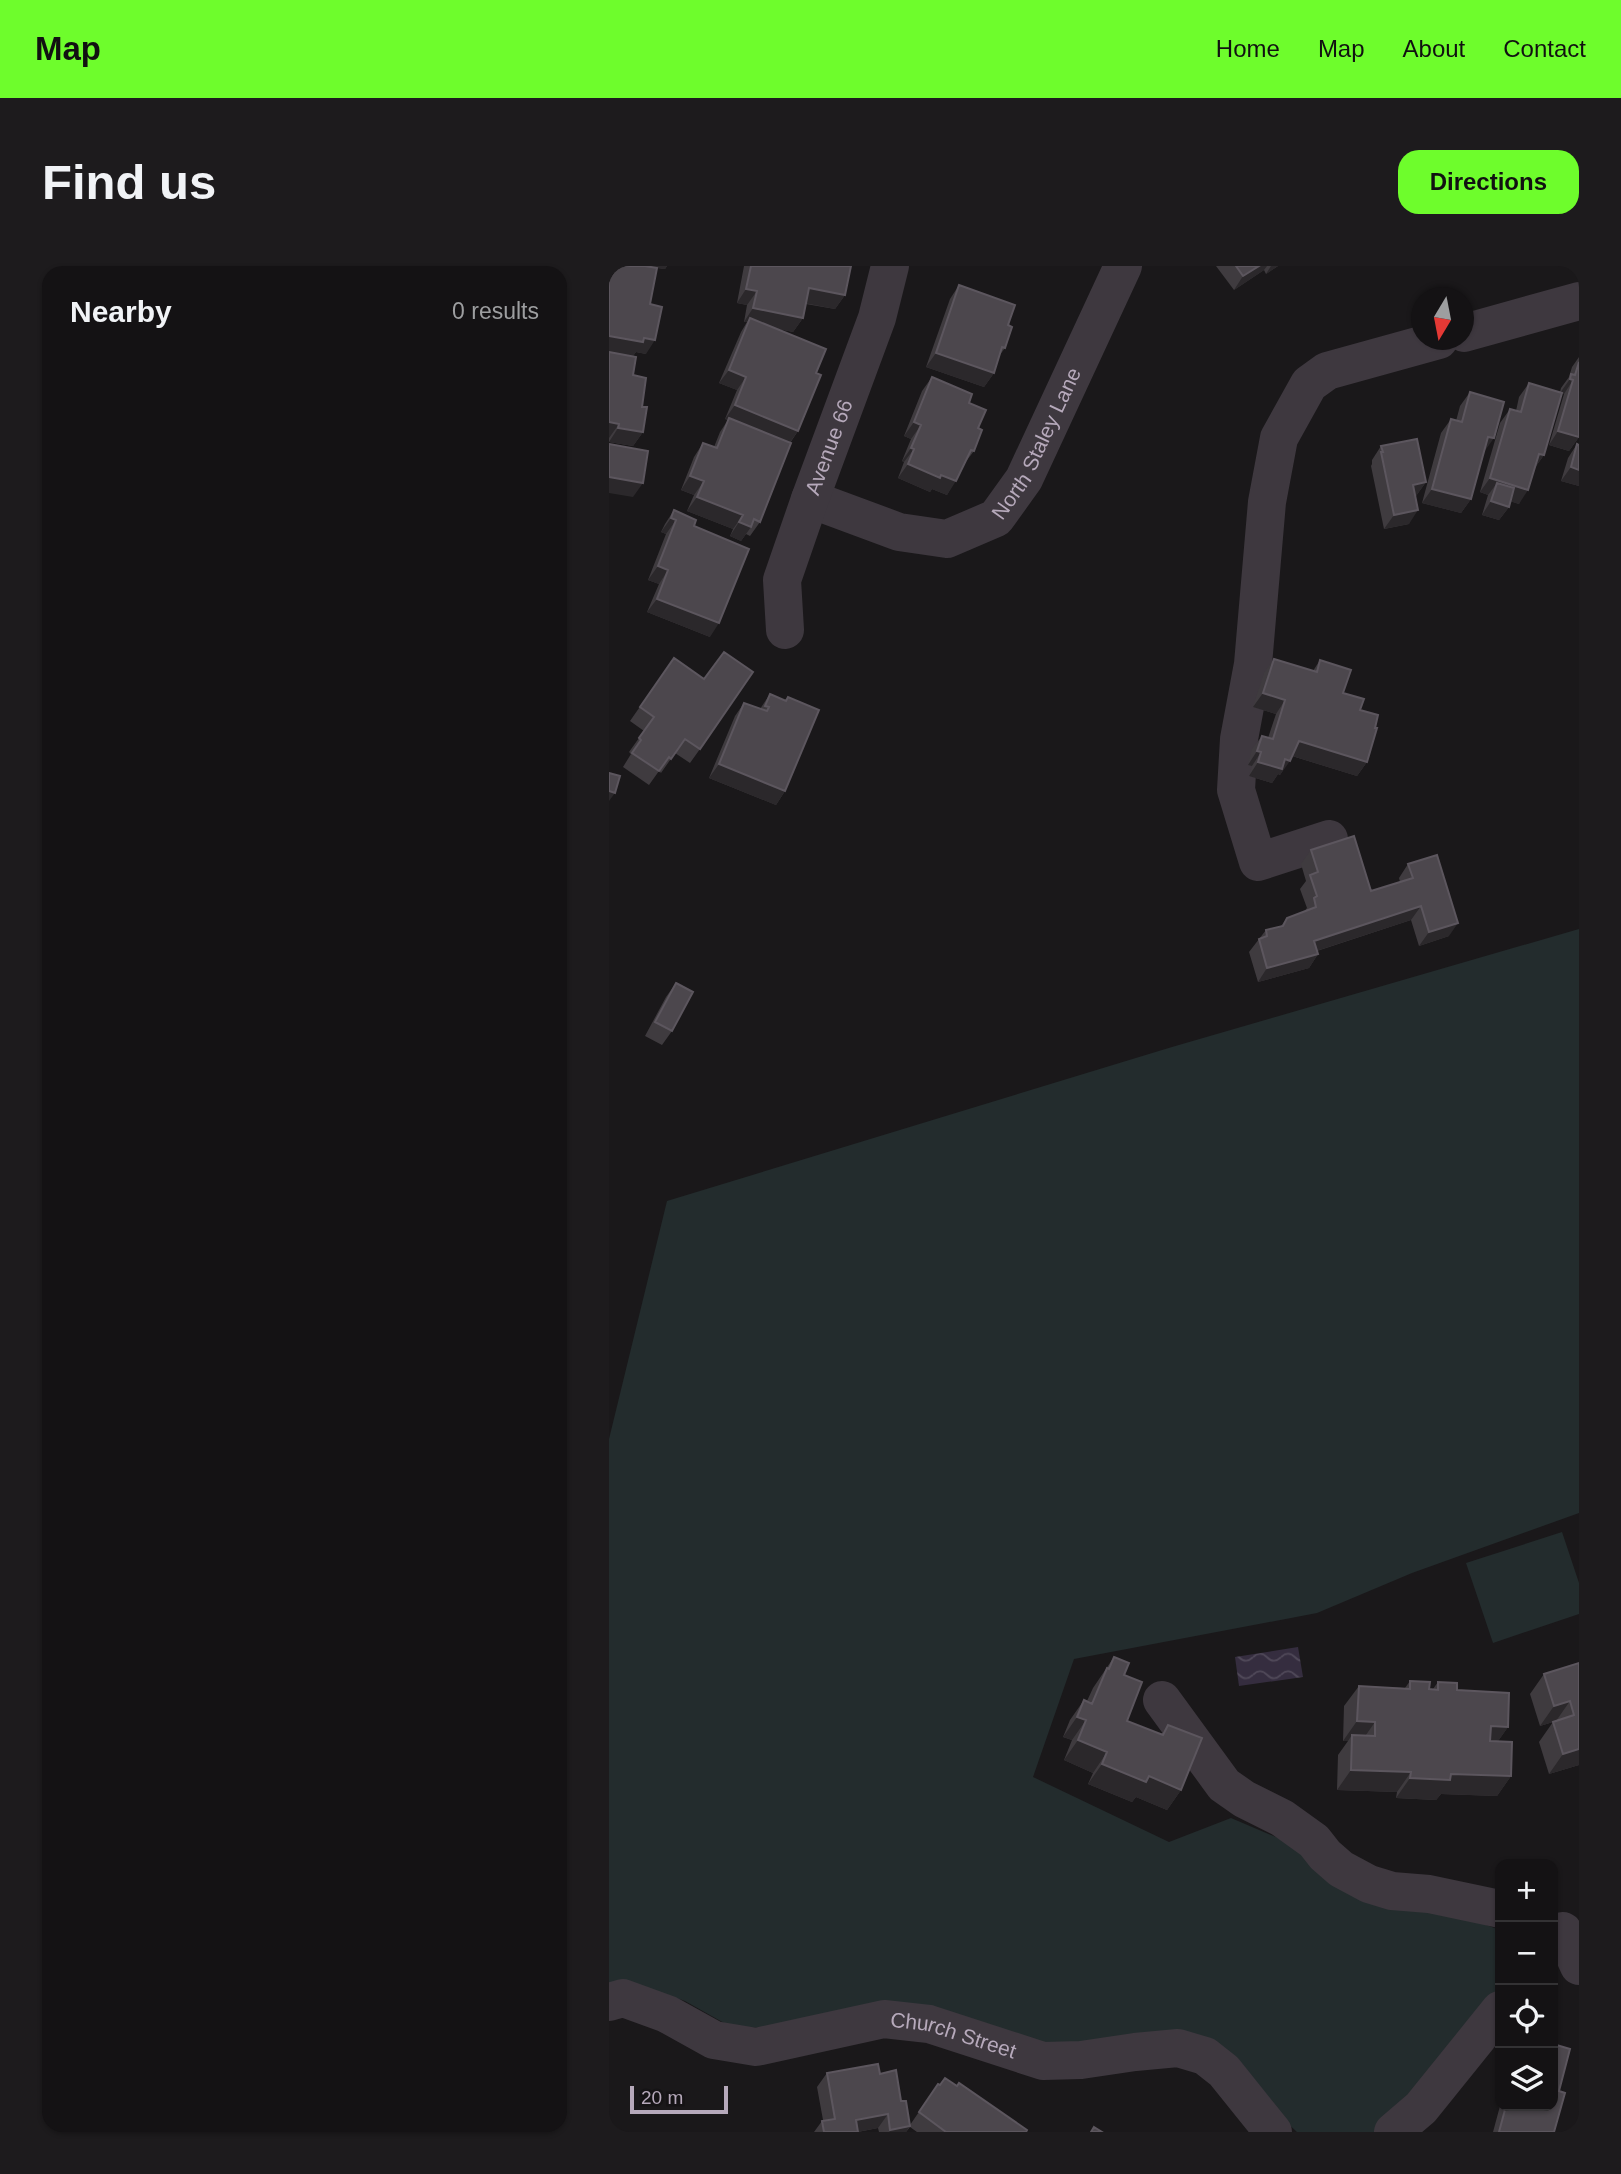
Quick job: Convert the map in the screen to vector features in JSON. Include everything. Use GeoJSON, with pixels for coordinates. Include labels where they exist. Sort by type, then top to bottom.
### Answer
{"type":"FeatureCollection","features":[{"type":"Feature","properties":{"kind":"street","name":"Avenue 66"},"geometry":{"type":"LineString","coordinates":[[785,630],[782,580],[877,318],[890,266]]}},
{"type":"Feature","properties":{"kind":"street","name":"North Staley Lane"},"geometry":{"type":"LineString","coordinates":[[810,499],[899,532],[947,539],[996,518],[1024,479],[1123,266]]}},
{"type":"Feature","properties":{"kind":"street"},"geometry":{"type":"LineString","coordinates":[[1474,330],[1579,301]]}},
{"type":"Feature","properties":{"kind":"street"},"geometry":{"type":"LineString","coordinates":[[1329,839],[1258,862],[1236,790],[1238,739],[1253,664],[1267,502],[1279,438],[1308,384],[1327,371],[1411,348]]}},
{"type":"Feature","properties":{"kind":"street"},"geometry":{"type":"LineString","coordinates":[[1162,1700],[1224,1785],[1244,1799],[1282,1818],[1314,1841],[1341,1869],[1369,1884],[1392,1891],[1429,1894],[1495,1908]]}},
{"type":"Feature","properties":{"kind":"street","name":"Church Street"},"geometry":{"type":"LineString","coordinates":[[609,2002],[623,1998],[667,2014],[714,2040],[756,2047],[884,2018],[929,2024],[1044,2061],[1081,2060],[1178,2048],[1205,2056],[1224,2071],[1273,2132]]}},
{"type":"Feature","properties":{"kind":"street"},"geometry":{"type":"LineString","coordinates":[[1393,2132],[1421,2108],[1495,2016]]}},
{"type":"Feature","properties":{"kind":"shaded area"},"geometry":{"type":"Polygon","coordinates":[[[1579,929],[1579,1513],[1412,1573],[1317,1613],[1074,1659],[1033,1777],[1169,1842],[1231,1818],[1495,1928],[1495,1997],[1461,2042],[1381,2132],[1297,2132],[1283,2119],[1238,2059],[805,2027],[733,2028],[685,2001],[644,1987],[609,1985],[609,1439],[667,1201],[1172,1047],[1579,929]]]}},
{"type":"Feature","properties":{"kind":"shaded area"},"geometry":{"type":"Polygon","coordinates":[[[1562,1532],[1579,1583],[1579,1614],[1493,1643],[1466,1563],[1562,1532]]]}},
{"type":"Feature","properties":{"kind":"water"},"geometry":{"type":"Polygon","coordinates":[[[1298,1647],[1303,1677],[1239,1686],[1235,1657],[1298,1647]]]}},
{"type":"Feature","properties":{"kind":"building"},"geometry":{"type":"Polygon","coordinates":[[[609,266],[657,268],[650,304],[662,307],[655,340],[644,338],[643,342],[609,336],[609,266]]]}},
{"type":"Feature","properties":{"kind":"building"},"geometry":{"type":"Polygon","coordinates":[[[751,266],[851,266],[845,295],[809,288],[803,318],[753,308],[757,291],[746,289],[751,266]]]}},
{"type":"Feature","properties":{"kind":"building"},"geometry":{"type":"Polygon","coordinates":[[[1236,266],[1259,266],[1243,276],[1236,266]]]}},
{"type":"Feature","properties":{"kind":"building"},"geometry":{"type":"Polygon","coordinates":[[[959,285],[1015,305],[1008,325],[1012,327],[994,373],[936,353],[959,285]]]}},
{"type":"Feature","properties":{"kind":"building"},"geometry":{"type":"Polygon","coordinates":[[[750,318],[826,349],[816,373],[821,375],[798,431],[735,405],[746,377],[729,370],[750,318]]]}},
{"type":"Feature","properties":{"kind":"building"},"geometry":{"type":"Polygon","coordinates":[[[609,352],[636,357],[633,375],[646,378],[642,407],[647,407],[643,432],[618,428],[619,424],[609,422],[609,352]]]}},
{"type":"Feature","properties":{"kind":"building"},"geometry":{"type":"Polygon","coordinates":[[[1579,362],[1579,437],[1558,431],[1573,380],[1570,379],[1571,374],[1575,375],[1579,362]]]}},
{"type":"Feature","properties":{"kind":"building"},"geometry":{"type":"Polygon","coordinates":[[[932,377],[972,394],[969,403],[986,410],[978,428],[982,430],[974,451],[971,450],[956,481],[941,475],[940,478],[908,464],[914,449],[911,448],[921,425],[914,422],[932,377]]]}},
{"type":"Feature","properties":{"kind":"building"},"geometry":{"type":"Polygon","coordinates":[[[1529,383],[1562,393],[1544,455],[1539,454],[1528,490],[1490,478],[1510,409],[1521,412],[1529,383]]]}},
{"type":"Feature","properties":{"kind":"building"},"geometry":{"type":"Polygon","coordinates":[[[1470,392],[1504,402],[1494,438],[1488,437],[1471,499],[1432,489],[1451,419],[1462,422],[1470,392]]]}},
{"type":"Feature","properties":{"kind":"building"},"geometry":{"type":"Polygon","coordinates":[[[729,418],[791,443],[760,522],[754,519],[751,527],[739,522],[743,515],[697,497],[704,481],[690,476],[703,443],[717,448],[729,418]]]}},
{"type":"Feature","properties":{"kind":"building"},"geometry":{"type":"Polygon","coordinates":[[[1417,439],[1426,482],[1413,485],[1418,510],[1394,515],[1381,446],[1417,439]]]}},
{"type":"Feature","properties":{"kind":"building"},"geometry":{"type":"Polygon","coordinates":[[[609,444],[648,451],[643,483],[609,477],[609,444]]]}},
{"type":"Feature","properties":{"kind":"building"},"geometry":{"type":"Polygon","coordinates":[[[1577,444],[1579,445],[1579,470],[1571,467],[1577,444]]]}},
{"type":"Feature","properties":{"kind":"building"},"geometry":{"type":"Polygon","coordinates":[[[1497,483],[1514,488],[1509,507],[1491,501],[1497,483]]]}},
{"type":"Feature","properties":{"kind":"building"},"geometry":{"type":"Polygon","coordinates":[[[674,510],[696,520],[694,526],[749,549],[719,623],[657,599],[668,570],[658,566],[676,520],[671,518],[674,510]]]}},
{"type":"Feature","properties":{"kind":"building"},"geometry":{"type":"Polygon","coordinates":[[[724,652],[753,672],[700,749],[685,739],[659,771],[632,753],[654,717],[640,707],[674,658],[704,679],[724,652]]]}},
{"type":"Feature","properties":{"kind":"building"},"geometry":{"type":"Polygon","coordinates":[[[1274,659],[1317,672],[1320,660],[1351,670],[1343,693],[1364,699],[1360,710],[1378,715],[1367,762],[1299,741],[1290,761],[1285,759],[1282,769],[1258,762],[1261,752],[1257,751],[1262,736],[1273,739],[1285,700],[1263,693],[1274,659]]]}},
{"type":"Feature","properties":{"kind":"building"},"geometry":{"type":"Polygon","coordinates":[[[770,694],[786,701],[788,697],[819,710],[785,791],[719,764],[744,703],[767,711],[769,707],[765,706],[770,694]]]}},
{"type":"Feature","properties":{"kind":"building"},"geometry":{"type":"Polygon","coordinates":[[[609,773],[620,776],[615,793],[609,791],[609,773]]]}},
{"type":"Feature","properties":{"kind":"building"},"geometry":{"type":"Polygon","coordinates":[[[1354,836],[1371,891],[1413,878],[1408,864],[1437,855],[1458,923],[1429,932],[1421,906],[1314,941],[1318,954],[1267,968],[1259,939],[1267,936],[1266,930],[1283,926],[1287,918],[1316,907],[1314,898],[1317,896],[1310,875],[1318,872],[1311,850],[1354,836]]]}},
{"type":"Feature","properties":{"kind":"building"},"geometry":{"type":"Polygon","coordinates":[[[676,983],[693,992],[672,1031],[655,1022],[676,983]]]}},
{"type":"Feature","properties":{"kind":"building"},"geometry":{"type":"Polygon","coordinates":[[[1114,1657],[1129,1663],[1124,1675],[1142,1682],[1127,1721],[1163,1735],[1168,1725],[1202,1738],[1181,1790],[1149,1776],[1146,1782],[1102,1764],[1107,1752],[1078,1740],[1086,1720],[1077,1717],[1084,1700],[1092,1704],[1114,1657]]]}},
{"type":"Feature","properties":{"kind":"building"},"geometry":{"type":"Polygon","coordinates":[[[1579,1663],[1579,1749],[1563,1754],[1553,1722],[1574,1715],[1570,1701],[1554,1706],[1544,1674],[1579,1663]]]}},
{"type":"Feature","properties":{"kind":"building"},"geometry":{"type":"Polygon","coordinates":[[[1410,1681],[1430,1682],[1429,1689],[1438,1690],[1438,1682],[1457,1683],[1457,1690],[1509,1693],[1508,1727],[1491,1726],[1490,1741],[1512,1742],[1511,1776],[1451,1774],[1450,1780],[1410,1778],[1411,1772],[1351,1770],[1352,1735],[1375,1736],[1375,1722],[1357,1721],[1359,1686],[1410,1689],[1410,1681]]]}},
{"type":"Feature","properties":{"kind":"building"},"geometry":{"type":"Polygon","coordinates":[[[1558,2045],[1570,2049],[1559,2091],[1565,2093],[1554,2132],[1499,2132],[1505,2111],[1558,2111],[1558,2045]]]}},
{"type":"Feature","properties":{"kind":"building"},"geometry":{"type":"Polygon","coordinates":[[[878,2064],[880,2074],[896,2070],[901,2101],[906,2101],[910,2126],[890,2130],[888,2114],[856,2120],[858,2132],[824,2132],[822,2121],[835,2119],[827,2073],[878,2064]]]}},
{"type":"Feature","properties":{"kind":"building"},"geometry":{"type":"Polygon","coordinates":[[[945,2078],[957,2086],[959,2083],[1027,2130],[1026,2132],[946,2132],[919,2112],[945,2078]]]}}]}
